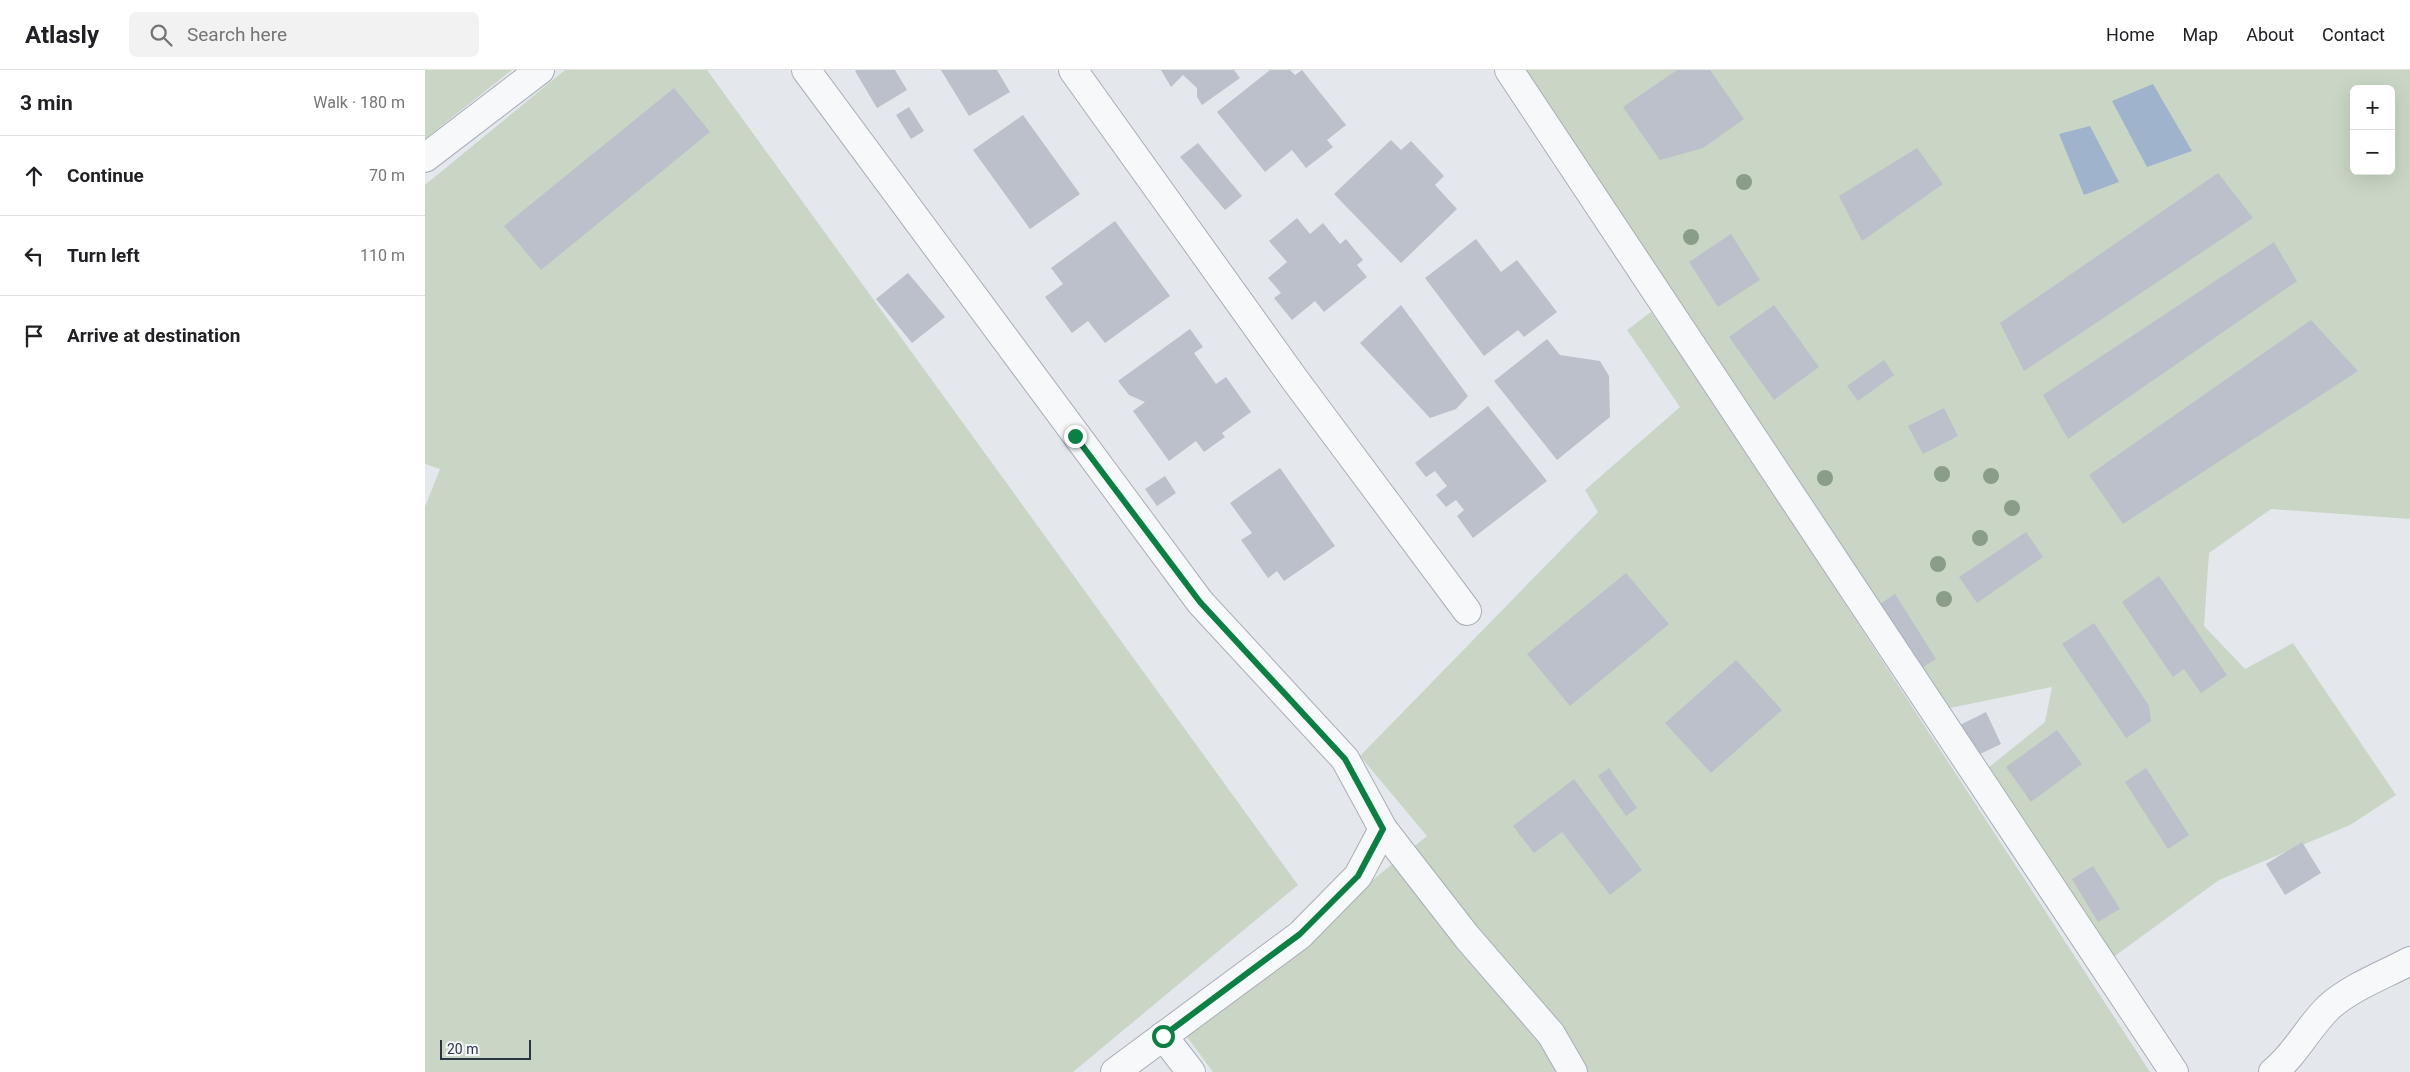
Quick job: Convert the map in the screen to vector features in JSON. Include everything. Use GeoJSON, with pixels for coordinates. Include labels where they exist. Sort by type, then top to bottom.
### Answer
{"type":"FeatureCollection","features":[{"type":"Feature","properties":{"kind":"street"},"geometry":{"type":"LineString","coordinates":[[425,158],[540,70]]}},
{"type":"Feature","properties":{"kind":"street"},"geometry":{"type":"LineString","coordinates":[[806,70],[1200,602],[1345,759],[1383,829],[1467,937],[1551,1034],[1573,1072]]}},
{"type":"Feature","properties":{"kind":"street"},"geometry":{"type":"LineString","coordinates":[[1073,70],[1295,380],[1467,611]]}},
{"type":"Feature","properties":{"kind":"street"},"geometry":{"type":"LineString","coordinates":[[1509,70],[2174,1072]]}},
{"type":"Feature","properties":{"kind":"street"},"geometry":{"type":"LineString","coordinates":[[1115,1072],[1300,934],[1358,876],[1383,829]]}},
{"type":"Feature","properties":{"kind":"street"},"geometry":{"type":"LineString","coordinates":[[2273,1072],[2283,1064],[2328,1008],[2360,987],[2410,961]]}},
{"type":"Feature","properties":{"kind":"street"},"geometry":{"type":"LineString","coordinates":[[1163,1036],[1191,1072]]}},
{"type":"Feature","properties":{"kind":"green space"},"geometry":{"type":"Polygon","coordinates":[[[425,70],[512,70],[425,139],[425,70]]]}},
{"type":"Feature","properties":{"kind":"green space"},"geometry":{"type":"Polygon","coordinates":[[[565,70],[707,70],[1298,885],[1073,1072],[425,1072],[425,507],[440,469],[425,464],[425,185],[565,70]]]}},
{"type":"Feature","properties":{"kind":"green space"},"geometry":{"type":"Polygon","coordinates":[[[1525,70],[2410,70],[2410,519],[2271,509],[2209,553],[2204,626],[2245,669],[2293,643],[2396,795],[2350,825],[2219,880],[2108,961],[1988,768],[2045,722],[2052,687],[1940,710],[1525,70]]]}},
{"type":"Feature","properties":{"kind":"green space"},"geometry":{"type":"Polygon","coordinates":[[[1651,312],[1719,410],[2150,1072],[1213,1072],[1184,1033],[1427,836],[1360,756],[1598,512],[1585,490],[1680,407],[1627,330],[1651,312]]]}},
{"type":"Feature","properties":{"kind":"water"},"geometry":{"type":"Polygon","coordinates":[[[2153,84],[2192,151],[2147,167],[2112,101],[2153,84]]]}},
{"type":"Feature","properties":{"kind":"water"},"geometry":{"type":"Polygon","coordinates":[[[2090,126],[2119,182],[2084,195],[2059,134],[2090,126]]]}},
{"type":"Feature","properties":{"kind":"building"},"geometry":{"type":"Polygon","coordinates":[[[895,70],[907,90],[877,108],[855,71],[895,70]]]}},
{"type":"Feature","properties":{"kind":"building"},"geometry":{"type":"Polygon","coordinates":[[[941,70],[997,70],[1010,92],[969,116],[941,70]]]}},
{"type":"Feature","properties":{"kind":"building"},"geometry":{"type":"Polygon","coordinates":[[[1161,70],[1234,70],[1240,78],[1202,105],[1197,97],[1197,88],[1183,75],[1171,87],[1161,70]]]}},
{"type":"Feature","properties":{"kind":"building"},"geometry":{"type":"Polygon","coordinates":[[[1270,70],[1290,70],[1295,75],[1302,70],[1346,125],[1327,140],[1333,147],[1306,168],[1292,150],[1265,172],[1217,112],[1270,70]]]}},
{"type":"Feature","properties":{"kind":"building"},"geometry":{"type":"Polygon","coordinates":[[[1677,70],[1710,70],[1744,119],[1703,148],[1660,160],[1623,107],[1677,70]]]}},
{"type":"Feature","properties":{"kind":"building"},"geometry":{"type":"Polygon","coordinates":[[[674,88],[710,132],[541,270],[504,226],[674,88]]]}},
{"type":"Feature","properties":{"kind":"building"},"geometry":{"type":"Polygon","coordinates":[[[909,107],[924,131],[911,139],[896,115],[909,107]]]}},
{"type":"Feature","properties":{"kind":"building"},"geometry":{"type":"Polygon","coordinates":[[[1023,115],[1080,194],[1030,229],[973,150],[1023,115]]]}},
{"type":"Feature","properties":{"kind":"building"},"geometry":{"type":"Polygon","coordinates":[[[1391,140],[1401,150],[1411,141],[1444,176],[1435,185],[1457,209],[1401,263],[1334,194],[1391,140]]]}},
{"type":"Feature","properties":{"kind":"building"},"geometry":{"type":"Polygon","coordinates":[[[1198,143],[1242,196],[1225,210],[1180,157],[1198,143]]]}},
{"type":"Feature","properties":{"kind":"building"},"geometry":{"type":"Polygon","coordinates":[[[1917,148],[1943,184],[1862,241],[1839,196],[1917,148]]]}},
{"type":"Feature","properties":{"kind":"building"},"geometry":{"type":"Polygon","coordinates":[[[2218,173],[2253,218],[2024,371],[2000,323],[2218,173]]]}},
{"type":"Feature","properties":{"kind":"building"},"geometry":{"type":"Polygon","coordinates":[[[1297,218],[1310,234],[1323,223],[1340,244],[1346,239],[1363,260],[1357,265],[1367,277],[1324,312],[1315,301],[1292,320],[1274,298],[1281,293],[1268,278],[1287,262],[1269,241],[1297,218]]]}},
{"type":"Feature","properties":{"kind":"building"},"geometry":{"type":"Polygon","coordinates":[[[1115,221],[1170,296],[1105,343],[1088,321],[1072,333],[1045,297],[1063,284],[1051,268],[1115,221]]]}},
{"type":"Feature","properties":{"kind":"building"},"geometry":{"type":"Polygon","coordinates":[[[1731,234],[1760,280],[1718,307],[1689,262],[1731,234]]]}},
{"type":"Feature","properties":{"kind":"building"},"geometry":{"type":"Polygon","coordinates":[[[1476,239],[1501,272],[1517,260],[1557,312],[1524,337],[1518,330],[1484,356],[1425,278],[1476,239]]]}},
{"type":"Feature","properties":{"kind":"building"},"geometry":{"type":"Polygon","coordinates":[[[2274,242],[2297,281],[2068,439],[2043,395],[2274,242]]]}},
{"type":"Feature","properties":{"kind":"building"},"geometry":{"type":"Polygon","coordinates":[[[908,273],[945,317],[912,343],[876,299],[908,273]]]}},
{"type":"Feature","properties":{"kind":"building"},"geometry":{"type":"Polygon","coordinates":[[[1401,305],[1468,396],[1456,409],[1430,418],[1360,343],[1401,305]]]}},
{"type":"Feature","properties":{"kind":"building"},"geometry":{"type":"Polygon","coordinates":[[[1774,305],[1819,367],[1774,400],[1729,337],[1774,305]]]}},
{"type":"Feature","properties":{"kind":"building"},"geometry":{"type":"Polygon","coordinates":[[[2311,320],[2358,371],[2123,524],[2089,475],[2311,320]]]}},
{"type":"Feature","properties":{"kind":"building"},"geometry":{"type":"Polygon","coordinates":[[[1190,329],[1203,347],[1194,353],[1216,384],[1226,377],[1251,412],[1222,433],[1225,437],[1204,452],[1196,441],[1169,461],[1133,411],[1145,402],[1129,395],[1118,381],[1190,329]]]}},
{"type":"Feature","properties":{"kind":"building"},"geometry":{"type":"Polygon","coordinates":[[[1547,339],[1560,355],[1600,361],[1609,376],[1610,417],[1557,460],[1494,381],[1547,339]]]}},
{"type":"Feature","properties":{"kind":"building"},"geometry":{"type":"Polygon","coordinates":[[[1884,360],[1894,375],[1858,401],[1847,386],[1884,360]]]}},
{"type":"Feature","properties":{"kind":"building"},"geometry":{"type":"Polygon","coordinates":[[[1488,406],[1547,481],[1473,538],[1457,516],[1464,510],[1456,500],[1446,507],[1436,495],[1447,486],[1435,471],[1426,477],[1415,463],[1488,406]]]}},
{"type":"Feature","properties":{"kind":"building"},"geometry":{"type":"Polygon","coordinates":[[[1944,408],[1958,436],[1923,454],[1908,426],[1944,408]]]}},
{"type":"Feature","properties":{"kind":"building"},"geometry":{"type":"Polygon","coordinates":[[[1280,468],[1335,546],[1284,581],[1277,571],[1268,578],[1241,540],[1252,533],[1230,503],[1280,468]]]}},
{"type":"Feature","properties":{"kind":"building"},"geometry":{"type":"Polygon","coordinates":[[[1165,476],[1176,493],[1157,506],[1145,489],[1165,476]]]}},
{"type":"Feature","properties":{"kind":"building"},"geometry":{"type":"Polygon","coordinates":[[[2026,532],[2043,557],[1977,603],[1959,577],[2026,532]]]}},
{"type":"Feature","properties":{"kind":"building"},"geometry":{"type":"Polygon","coordinates":[[[1626,573],[1669,624],[1570,706],[1527,654],[1626,573]]]}},
{"type":"Feature","properties":{"kind":"building"},"geometry":{"type":"Polygon","coordinates":[[[2159,576],[2227,675],[2201,693],[2184,669],[2173,677],[2122,602],[2159,576]]]}},
{"type":"Feature","properties":{"kind":"building"},"geometry":{"type":"Polygon","coordinates":[[[1895,594],[1936,659],[1917,671],[1876,607],[1895,594]]]}},
{"type":"Feature","properties":{"kind":"building"},"geometry":{"type":"Polygon","coordinates":[[[2094,623],[2149,706],[2151,721],[2126,738],[2062,644],[2094,623]]]}},
{"type":"Feature","properties":{"kind":"building"},"geometry":{"type":"Polygon","coordinates":[[[1736,660],[1782,710],[1711,773],[1665,723],[1736,660]]]}},
{"type":"Feature","properties":{"kind":"building"},"geometry":{"type":"Polygon","coordinates":[[[1986,712],[2001,744],[1974,757],[1958,726],[1986,712]]]}},
{"type":"Feature","properties":{"kind":"building"},"geometry":{"type":"Polygon","coordinates":[[[2057,730],[2082,764],[2031,802],[2006,767],[2057,730]]]}},
{"type":"Feature","properties":{"kind":"building"},"geometry":{"type":"Polygon","coordinates":[[[1609,768],[1637,808],[1626,816],[1598,776],[1609,768]]]}},
{"type":"Feature","properties":{"kind":"building"},"geometry":{"type":"Polygon","coordinates":[[[2146,768],[2189,835],[2168,849],[2125,782],[2146,768]]]}},
{"type":"Feature","properties":{"kind":"building"},"geometry":{"type":"Polygon","coordinates":[[[1574,779],[1642,870],[1610,895],[1562,832],[1534,853],[1513,826],[1574,779]]]}},
{"type":"Feature","properties":{"kind":"building"},"geometry":{"type":"Polygon","coordinates":[[[2302,842],[2321,873],[2285,895],[2266,864],[2302,842]]]}},
{"type":"Feature","properties":{"kind":"building"},"geometry":{"type":"Polygon","coordinates":[[[2093,866],[2120,909],[2098,922],[2072,879],[2093,866]]]}},
{"type":"Feature","properties":{"kind":"route"},"geometry":{"type":"LineString","coordinates":[[1075,436],[1200,602],[1345,759],[1383,829],[1373,851],[1358,876],[1300,934],[1222,994],[1163,1036]]}}]}
